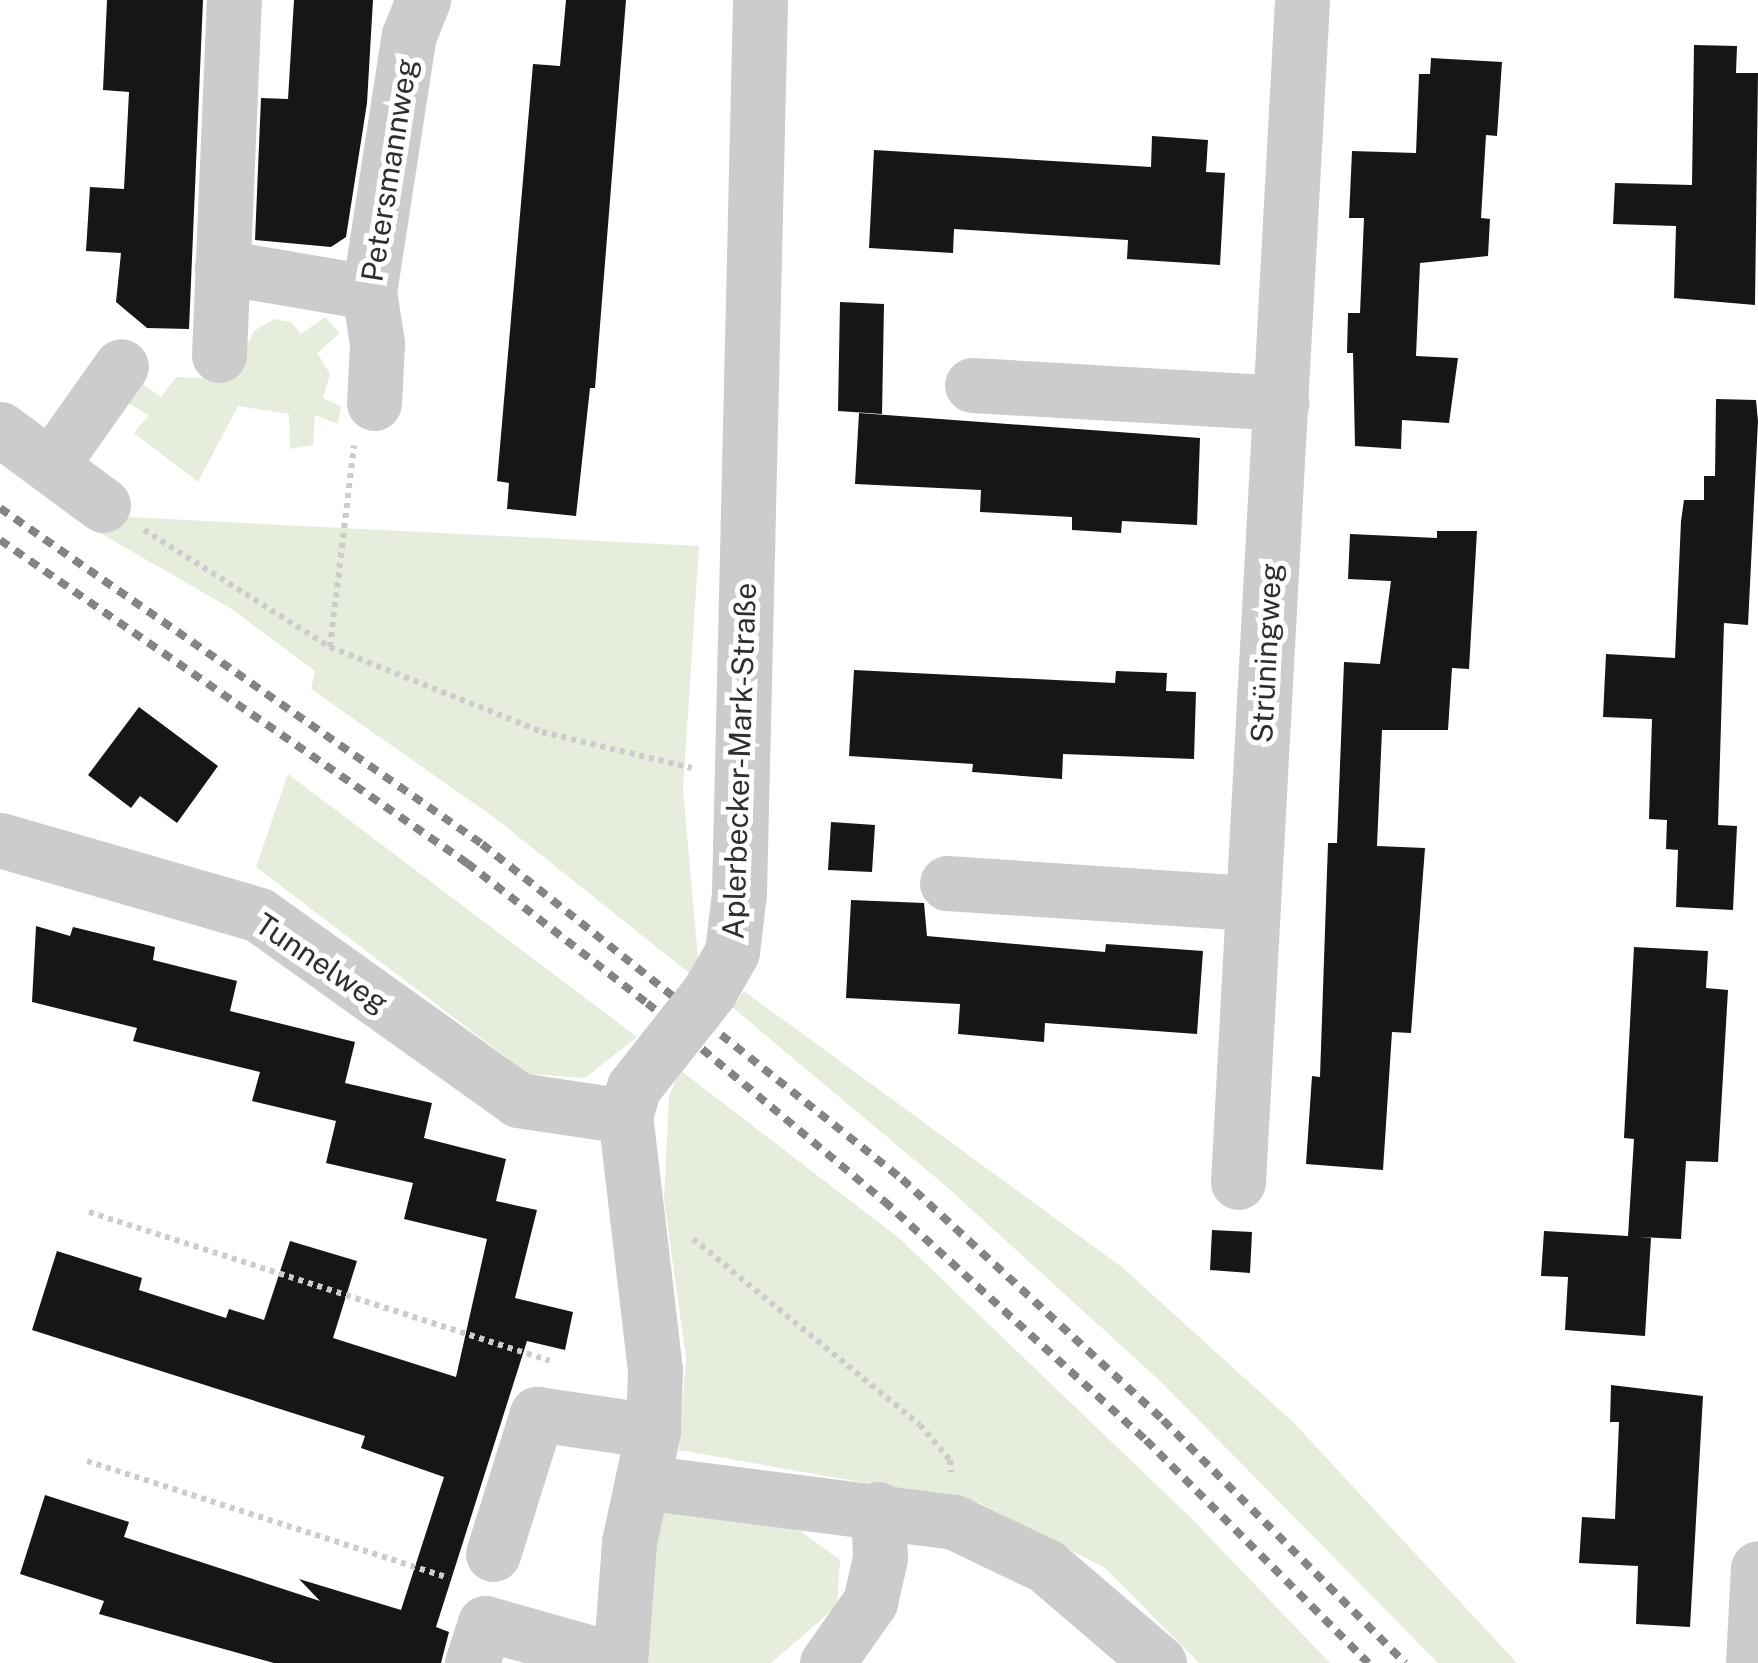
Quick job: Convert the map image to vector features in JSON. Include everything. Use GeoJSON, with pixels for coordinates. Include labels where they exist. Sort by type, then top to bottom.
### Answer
{"type":"FeatureCollection","features":[{"type":"Feature","properties":{"kind":"street"},"geometry":{"type":"LineString","coordinates":[[219,354],[234,0]]}},
{"type":"Feature","properties":{"kind":"street","name":"Petersmannweg"},"geometry":{"type":"LineString","coordinates":[[374,403],[377,343],[369,292],[409,35],[422,0]]}},
{"type":"Feature","properties":{"kind":"street","name":"Aplerbecker-Mark-Straße"},"geometry":{"type":"LineString","coordinates":[[625,1116],[634,1088],[710,992],[732,952],[742,780],[760,0]]}},
{"type":"Feature","properties":{"kind":"street","name":"Strüningweg"},"geometry":{"type":"LineString","coordinates":[[1238,1182],[1302,0]]}},
{"type":"Feature","properties":{"kind":"street"},"geometry":{"type":"LineString","coordinates":[[222,267],[369,292]]}},
{"type":"Feature","properties":{"kind":"street"},"geometry":{"type":"LineString","coordinates":[[51,465],[121,366]]}},
{"type":"Feature","properties":{"kind":"street"},"geometry":{"type":"LineString","coordinates":[[972,384],[1281,403]]}},
{"type":"Feature","properties":{"kind":"street"},"geometry":{"type":"LineString","coordinates":[[0,429],[103,505]]}},
{"type":"Feature","properties":{"kind":"street","name":"Tunnelweg"},"geometry":{"type":"LineString","coordinates":[[0,840],[259,915],[518,1100],[625,1116]]}},
{"type":"Feature","properties":{"kind":"street"},"geometry":{"type":"LineString","coordinates":[[947,883],[1252,903]]}},
{"type":"Feature","properties":{"kind":"street"},"geometry":{"type":"LineString","coordinates":[[472,1663],[485,1623],[620,1662],[629,1542],[647,1456],[655,1370],[625,1116]]}},
{"type":"Feature","properties":{"kind":"street"},"geometry":{"type":"LineString","coordinates":[[475,1567],[536,1414],[647,1456],[954,1522],[1046,1566],[1158,1663]]}},
{"type":"Feature","properties":{"kind":"street"},"geometry":{"type":"LineString","coordinates":[[827,1663],[870,1602],[880,1558],[878,1508]]}},
{"type":"Feature","properties":{"kind":"street"},"geometry":{"type":"LineString","coordinates":[[1753,1663],[1758,1568]]}},
{"type":"Feature","properties":{"kind":"path"},"geometry":{"type":"LineString","coordinates":[[330,647],[353,445],[374,403]]}},
{"type":"Feature","properties":{"kind":"path"},"geometry":{"type":"LineString","coordinates":[[103,505],[330,647],[542,732],[742,780]]}},
{"type":"Feature","properties":{"kind":"path"},"geometry":{"type":"LineString","coordinates":[[89,1212],[560,1364]]}},
{"type":"Feature","properties":{"kind":"path"},"geometry":{"type":"LineString","coordinates":[[640,1218],[692,1238],[920,1425],[950,1460],[954,1522]]}},
{"type":"Feature","properties":{"kind":"path"},"geometry":{"type":"LineString","coordinates":[[87,1461],[475,1567]]}},
{"type":"Feature","properties":{"kind":"green space"},"geometry":{"type":"Polygon","coordinates":[[[325,317],[340,333],[317,353],[330,374],[323,398],[341,406],[338,424],[315,415],[313,445],[290,449],[289,414],[238,406],[198,482],[134,433],[149,415],[122,400],[139,381],[161,397],[176,377],[232,379],[254,331],[274,319],[291,322],[301,334],[325,317]]]}},
{"type":"Feature","properties":{"kind":"green space"},"geometry":{"type":"Polygon","coordinates":[[[67,514],[699,546],[683,789],[698,959],[689,973],[495,818],[311,689],[315,671],[230,608],[67,514]]]}},
{"type":"Feature","properties":{"kind":"green space"},"geometry":{"type":"Polygon","coordinates":[[[288,774],[637,1037],[585,1078],[528,1074],[256,867],[288,774]]]}},
{"type":"Feature","properties":{"kind":"green space"},"geometry":{"type":"Polygon","coordinates":[[[744,991],[1123,1268],[1293,1422],[1517,1663],[1438,1663],[1160,1381],[948,1188],[732,1007],[744,991]]]}},
{"type":"Feature","properties":{"kind":"green space"},"geometry":{"type":"Polygon","coordinates":[[[680,1070],[899,1238],[1192,1519],[1330,1663],[1199,1663],[1105,1568],[979,1503],[679,1450],[686,1358],[664,1200],[669,1097],[680,1070]]]}},
{"type":"Feature","properties":{"kind":"green space"},"geometry":{"type":"Polygon","coordinates":[[[656,1510],[795,1527],[840,1560],[837,1606],[771,1663],[648,1663],[656,1510]]]}},
{"type":"Feature","properties":{"kind":"building"},"geometry":{"type":"Polygon","coordinates":[[[107,0],[203,0],[189,329],[147,328],[116,302],[121,253],[86,251],[90,187],[124,189],[129,92],[103,90],[107,0]]]}},
{"type":"Feature","properties":{"kind":"building"},"geometry":{"type":"Polygon","coordinates":[[[294,0],[373,0],[367,103],[346,237],[331,247],[255,240],[261,98],[288,99],[294,0]]]}},
{"type":"Feature","properties":{"kind":"building"},"geometry":{"type":"Polygon","coordinates":[[[566,0],[626,0],[595,388],[590,388],[576,516],[507,509],[509,483],[497,481],[533,64],[560,66],[566,0]]]}},
{"type":"Feature","properties":{"kind":"building"},"geometry":{"type":"Polygon","coordinates":[[[1694,45],[1737,46],[1736,73],[1758,73],[1755,305],[1674,298],[1676,226],[1613,224],[1615,183],[1692,185],[1694,45]]]}},
{"type":"Feature","properties":{"kind":"building"},"geometry":{"type":"Polygon","coordinates":[[[1431,58],[1502,62],[1497,136],[1486,135],[1481,218],[1490,219],[1488,256],[1420,263],[1416,356],[1458,358],[1449,423],[1402,420],[1401,449],[1355,446],[1353,353],[1347,353],[1348,313],[1360,313],[1364,218],[1349,218],[1352,151],[1416,153],[1419,74],[1430,74],[1431,58]]]}},
{"type":"Feature","properties":{"kind":"building"},"geometry":{"type":"Polygon","coordinates":[[[1152,136],[1208,140],[1206,172],[1225,173],[1220,265],[1127,259],[1128,240],[954,229],[953,253],[869,248],[874,150],[1151,167],[1152,136]]]}},
{"type":"Feature","properties":{"kind":"building"},"geometry":{"type":"Polygon","coordinates":[[[840,302],[884,304],[882,414],[838,411],[840,302]]]}},
{"type":"Feature","properties":{"kind":"building"},"geometry":{"type":"Polygon","coordinates":[[[1716,399],[1756,400],[1758,421],[1748,625],[1724,623],[1718,825],[1737,826],[1733,910],[1676,907],[1678,850],[1666,849],[1667,820],[1649,819],[1652,719],[1603,717],[1606,654],[1675,658],[1684,500],[1704,500],[1704,476],[1715,476],[1716,399]]]}},
{"type":"Feature","properties":{"kind":"building"},"geometry":{"type":"Polygon","coordinates":[[[859,413],[1200,438],[1197,525],[1122,521],[1121,533],[1072,530],[1072,517],[980,512],[981,490],[855,484],[859,413]]]}},
{"type":"Feature","properties":{"kind":"building"},"geometry":{"type":"Polygon","coordinates":[[[1437,531],[1477,531],[1469,669],[1452,668],[1448,730],[1382,730],[1377,846],[1425,848],[1411,1033],[1392,1032],[1383,1170],[1306,1164],[1312,1076],[1320,1077],[1328,843],[1337,843],[1344,662],[1380,664],[1391,581],[1348,579],[1350,534],[1437,538],[1437,531]]]}},
{"type":"Feature","properties":{"kind":"building"},"geometry":{"type":"Polygon","coordinates":[[[854,670],[1115,683],[1116,671],[1167,673],[1166,691],[1196,692],[1194,759],[1063,754],[1062,779],[972,772],[973,764],[849,756],[854,670]]]}},
{"type":"Feature","properties":{"kind":"building"},"geometry":{"type":"Polygon","coordinates":[[[139,707],[218,766],[177,823],[140,796],[131,808],[88,775],[139,707]]]}},
{"type":"Feature","properties":{"kind":"building"},"geometry":{"type":"Polygon","coordinates":[[[831,822],[875,825],[872,872],[828,870],[831,822]]]}},
{"type":"Feature","properties":{"kind":"building"},"geometry":{"type":"Polygon","coordinates":[[[851,900],[924,903],[927,936],[1105,952],[1106,944],[1203,951],[1197,1034],[1045,1023],[1044,1042],[958,1034],[960,1004],[846,998],[851,900]]]}},
{"type":"Feature","properties":{"kind":"building"},"geometry":{"type":"Polygon","coordinates":[[[36,926],[70,936],[73,927],[155,947],[153,960],[237,981],[230,1011],[355,1042],[345,1083],[432,1103],[424,1138],[506,1159],[496,1201],[537,1210],[515,1298],[573,1312],[565,1350],[527,1341],[436,1627],[449,1632],[441,1663],[274,1663],[99,1614],[104,1601],[20,1574],[45,1495],[129,1522],[124,1537],[320,1601],[299,1579],[401,1610],[444,1477],[361,1448],[365,1436],[32,1330],[57,1251],[142,1278],[139,1290],[226,1318],[229,1309],[264,1320],[290,1241],[357,1261],[333,1338],[456,1377],[487,1239],[404,1219],[413,1183],[326,1163],[336,1121],[252,1101],[260,1072],[133,1041],[137,1028],[32,1002],[36,926]]]}},
{"type":"Feature","properties":{"kind":"building"},"geometry":{"type":"Polygon","coordinates":[[[1634,947],[1708,951],[1706,988],[1728,990],[1718,1162],[1686,1161],[1681,1239],[1639,1237],[1651,1238],[1645,1336],[1565,1330],[1568,1277],[1541,1276],[1544,1231],[1628,1236],[1634,1139],[1624,1138],[1634,947]]]}},
{"type":"Feature","properties":{"kind":"building"},"geometry":{"type":"Polygon","coordinates":[[[1212,1230],[1252,1232],[1250,1273],[1210,1270],[1212,1230]]]}},
{"type":"Feature","properties":{"kind":"building"},"geometry":{"type":"Polygon","coordinates":[[[1611,1385],[1703,1396],[1690,1627],[1636,1624],[1638,1566],[1579,1563],[1582,1517],[1615,1519],[1619,1422],[1610,1422],[1611,1385]]]}},
{"type":"Feature","properties":{"kind":"railway"},"geometry":{"type":"LineString","coordinates":[[0,508],[482,844],[902,1179],[1163,1420],[1405,1663]]}},
{"type":"Feature","properties":{"kind":"railway"},"geometry":{"type":"LineString","coordinates":[[0,540],[467,863],[647,1003],[884,1201],[1146,1440],[1368,1663]]}}]}
